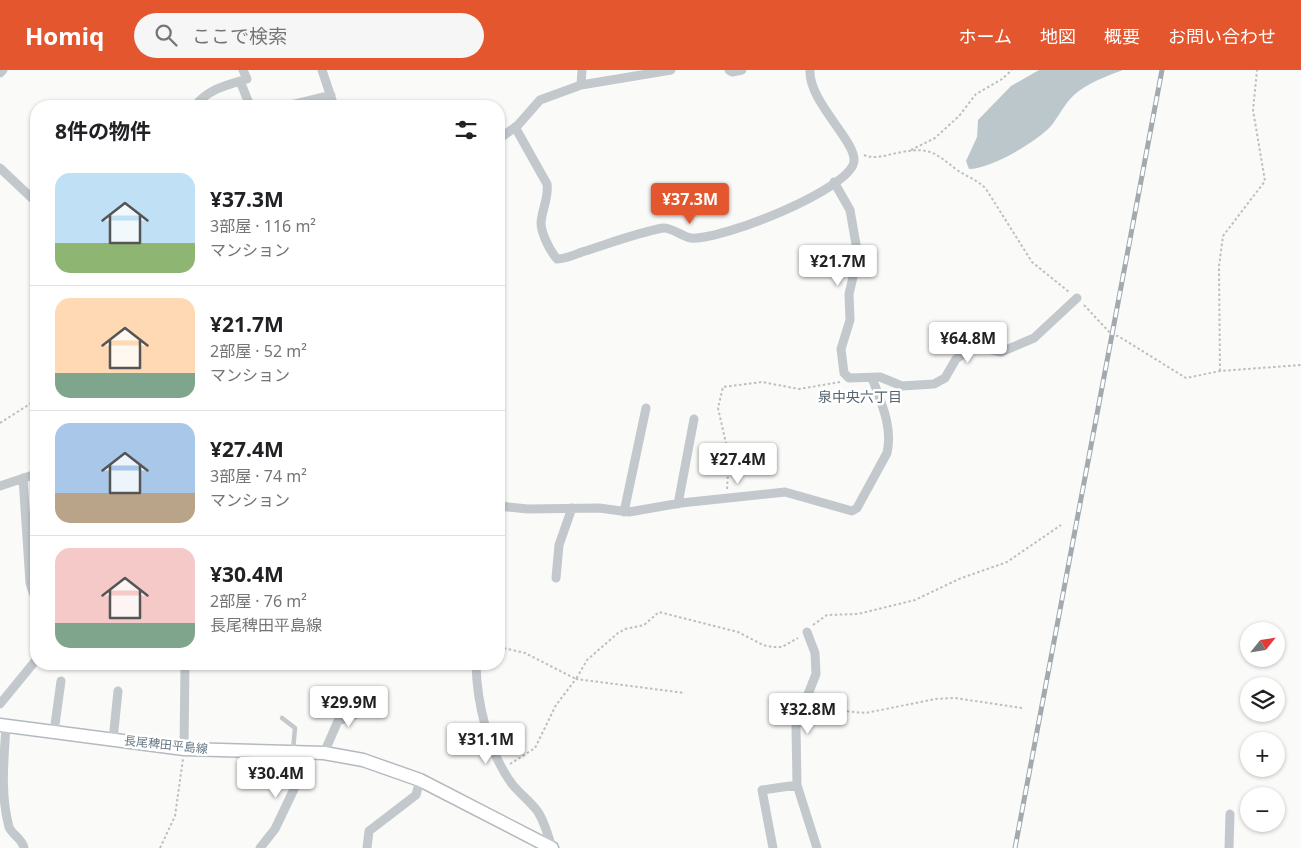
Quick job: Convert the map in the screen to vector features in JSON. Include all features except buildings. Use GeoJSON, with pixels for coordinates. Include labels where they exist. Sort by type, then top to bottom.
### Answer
{"type":"FeatureCollection","features":[{"type":"Feature","properties":{"kind":"main road","name":"長尾稗田平島線"},"geometry":{"type":"LineString","coordinates":[[3,726],[184,749],[324,753],[363,760],[420,780],[552,848]]}},
{"type":"Feature","properties":{"kind":"street"},"geometry":{"type":"LineString","coordinates":[[0,73],[3,70]]}},
{"type":"Feature","properties":{"kind":"street"},"geometry":{"type":"LineString","coordinates":[[200,100],[219,87],[247,79],[242,70]]}},
{"type":"Feature","properties":{"kind":"street"},"geometry":{"type":"LineString","coordinates":[[322,70],[332,100]]}},
{"type":"Feature","properties":{"kind":"street"},"geometry":{"type":"LineString","coordinates":[[581,85],[582,70]]}},
{"type":"Feature","properties":{"kind":"street"},"geometry":{"type":"LineString","coordinates":[[505,135],[515,128],[540,100],[581,85],[671,70]]}},
{"type":"Feature","properties":{"kind":"street"},"geometry":{"type":"LineString","coordinates":[[730,70],[742,70]]}},
{"type":"Feature","properties":{"kind":"street"},"geometry":{"type":"LineString","coordinates":[[515,128],[548,184],[541,225],[550,250],[557,258],[665,228],[690,238],[722,234],[782,211],[850,172],[854,159],[851,148],[836,128],[814,90],[810,70]]}},
{"type":"Feature","properties":{"kind":"street"},"geometry":{"type":"LineString","coordinates":[[240,81],[248,100]]}},
{"type":"Feature","properties":{"kind":"street"},"geometry":{"type":"LineString","coordinates":[[310,100],[330,95]]}},
{"type":"Feature","properties":{"kind":"street"},"geometry":{"type":"LineString","coordinates":[[0,168],[30,196]]}},
{"type":"Feature","properties":{"kind":"street"},"geometry":{"type":"LineString","coordinates":[[834,182],[850,210],[858,256],[849,294],[850,320],[842,349],[844,373],[849,378],[887,378],[902,386],[934,384],[945,378],[956,359],[969,350],[984,348],[1001,352],[1034,338],[1077,298]]}},
{"type":"Feature","properties":{"kind":"street"},"geometry":{"type":"LineString","coordinates":[[505,507],[528,509],[599,508],[624,512],[785,492],[848,510],[857,508],[887,453],[889,439],[888,425],[872,378]]}},
{"type":"Feature","properties":{"kind":"street"},"geometry":{"type":"LineString","coordinates":[[624,512],[646,408]]}},
{"type":"Feature","properties":{"kind":"street"},"geometry":{"type":"LineString","coordinates":[[678,504],[694,419]]}},
{"type":"Feature","properties":{"kind":"street"},"geometry":{"type":"LineString","coordinates":[[0,486],[30,476]]}},
{"type":"Feature","properties":{"kind":"street"},"geometry":{"type":"LineString","coordinates":[[23,478],[30,583]]}},
{"type":"Feature","properties":{"kind":"street"},"geometry":{"type":"LineString","coordinates":[[556,578],[560,545],[572,508]]}},
{"type":"Feature","properties":{"kind":"street"},"geometry":{"type":"LineString","coordinates":[[806,632],[815,653],[816,674],[805,707],[796,726],[797,785],[817,848]]}},
{"type":"Feature","properties":{"kind":"street"},"geometry":{"type":"LineString","coordinates":[[0,704],[30,667]]}},
{"type":"Feature","properties":{"kind":"street"},"geometry":{"type":"LineString","coordinates":[[184,749],[185,670]]}},
{"type":"Feature","properties":{"kind":"street"},"geometry":{"type":"LineString","coordinates":[[476,670],[476,682],[490,739],[504,771],[513,785],[537,811],[546,827],[552,848]]}},
{"type":"Feature","properties":{"kind":"street"},"geometry":{"type":"LineString","coordinates":[[54,732],[61,681]]}},
{"type":"Feature","properties":{"kind":"street"},"geometry":{"type":"LineString","coordinates":[[113,740],[118,692]]}},
{"type":"Feature","properties":{"kind":"street"},"geometry":{"type":"LineString","coordinates":[[324,753],[338,720],[377,706]]}},
{"type":"Feature","properties":{"kind":"street"},"geometry":{"type":"LineString","coordinates":[[3,726],[2,787],[10,829],[22,841],[24,848]]}},
{"type":"Feature","properties":{"kind":"street"},"geometry":{"type":"LineString","coordinates":[[260,848],[275,829],[296,785],[292,752]]}},
{"type":"Feature","properties":{"kind":"street"},"geometry":{"type":"LineString","coordinates":[[367,848],[369,831],[416,795],[420,780]]}},
{"type":"Feature","properties":{"kind":"street"},"geometry":{"type":"LineString","coordinates":[[774,848],[762,790],[797,785]]}},
{"type":"Feature","properties":{"kind":"street"},"geometry":{"type":"LineString","coordinates":[[1229,848],[1230,814]]}},
{"type":"Feature","properties":{"kind":"lane"},"geometry":{"type":"LineString","coordinates":[[282,718],[295,728],[292,752]]}},
{"type":"Feature","properties":{"kind":"path"},"geometry":{"type":"LineString","coordinates":[[908,151],[935,138],[959,116],[976,94],[1002,79],[1012,70]]}},
{"type":"Feature","properties":{"kind":"path"},"geometry":{"type":"LineString","coordinates":[[1220,371],[1219,266],[1223,236],[1260,191],[1265,181],[1253,110],[1258,70]]}},
{"type":"Feature","properties":{"kind":"path"},"geometry":{"type":"LineString","coordinates":[[851,148],[869,158],[923,150],[942,156],[956,169],[980,182],[1032,262],[1077,298],[1112,335],[1118,336],[1186,378],[1220,371],[1301,365]]}},
{"type":"Feature","properties":{"kind":"path"},"geometry":{"type":"LineString","coordinates":[[721,499],[729,486],[729,470],[718,408],[723,387],[762,382],[808,389],[844,382],[849,378]]}},
{"type":"Feature","properties":{"kind":"path"},"geometry":{"type":"LineString","coordinates":[[0,423],[30,404]]}},
{"type":"Feature","properties":{"kind":"path"},"geometry":{"type":"LineString","coordinates":[[504,771],[510,764],[535,748],[556,705],[576,679],[587,660],[618,633],[644,625],[659,612],[738,632],[763,645],[782,647],[806,632],[827,615],[858,614],[909,602],[959,579],[1007,562],[1061,525]]}},
{"type":"Feature","properties":{"kind":"path"},"geometry":{"type":"LineString","coordinates":[[505,648],[524,653],[576,679],[685,693]]}},
{"type":"Feature","properties":{"kind":"path"},"geometry":{"type":"LineString","coordinates":[[805,707],[866,714],[935,699],[955,698],[1022,708]]}},
{"type":"Feature","properties":{"kind":"path"},"geometry":{"type":"LineString","coordinates":[[160,848],[175,816],[184,749]]}},
{"type":"Feature","properties":{"kind":"shaded area"},"geometry":{"type":"Polygon","coordinates":[[[1039,70],[1123,70],[1097,80],[1079,91],[1068,102],[1051,126],[1024,147],[989,165],[969,169],[966,161],[977,137],[978,120],[1011,86],[1039,70]]]}},
{"type":"Feature","properties":{"kind":"railway"},"geometry":{"type":"LineString","coordinates":[[1015,848],[1162,70]]}},
{"type":"Feature","properties":{"kind":"district","name":"泉中央六丁目"},"geometry":{"type":"Point","coordinates":[860,397]}}]}
